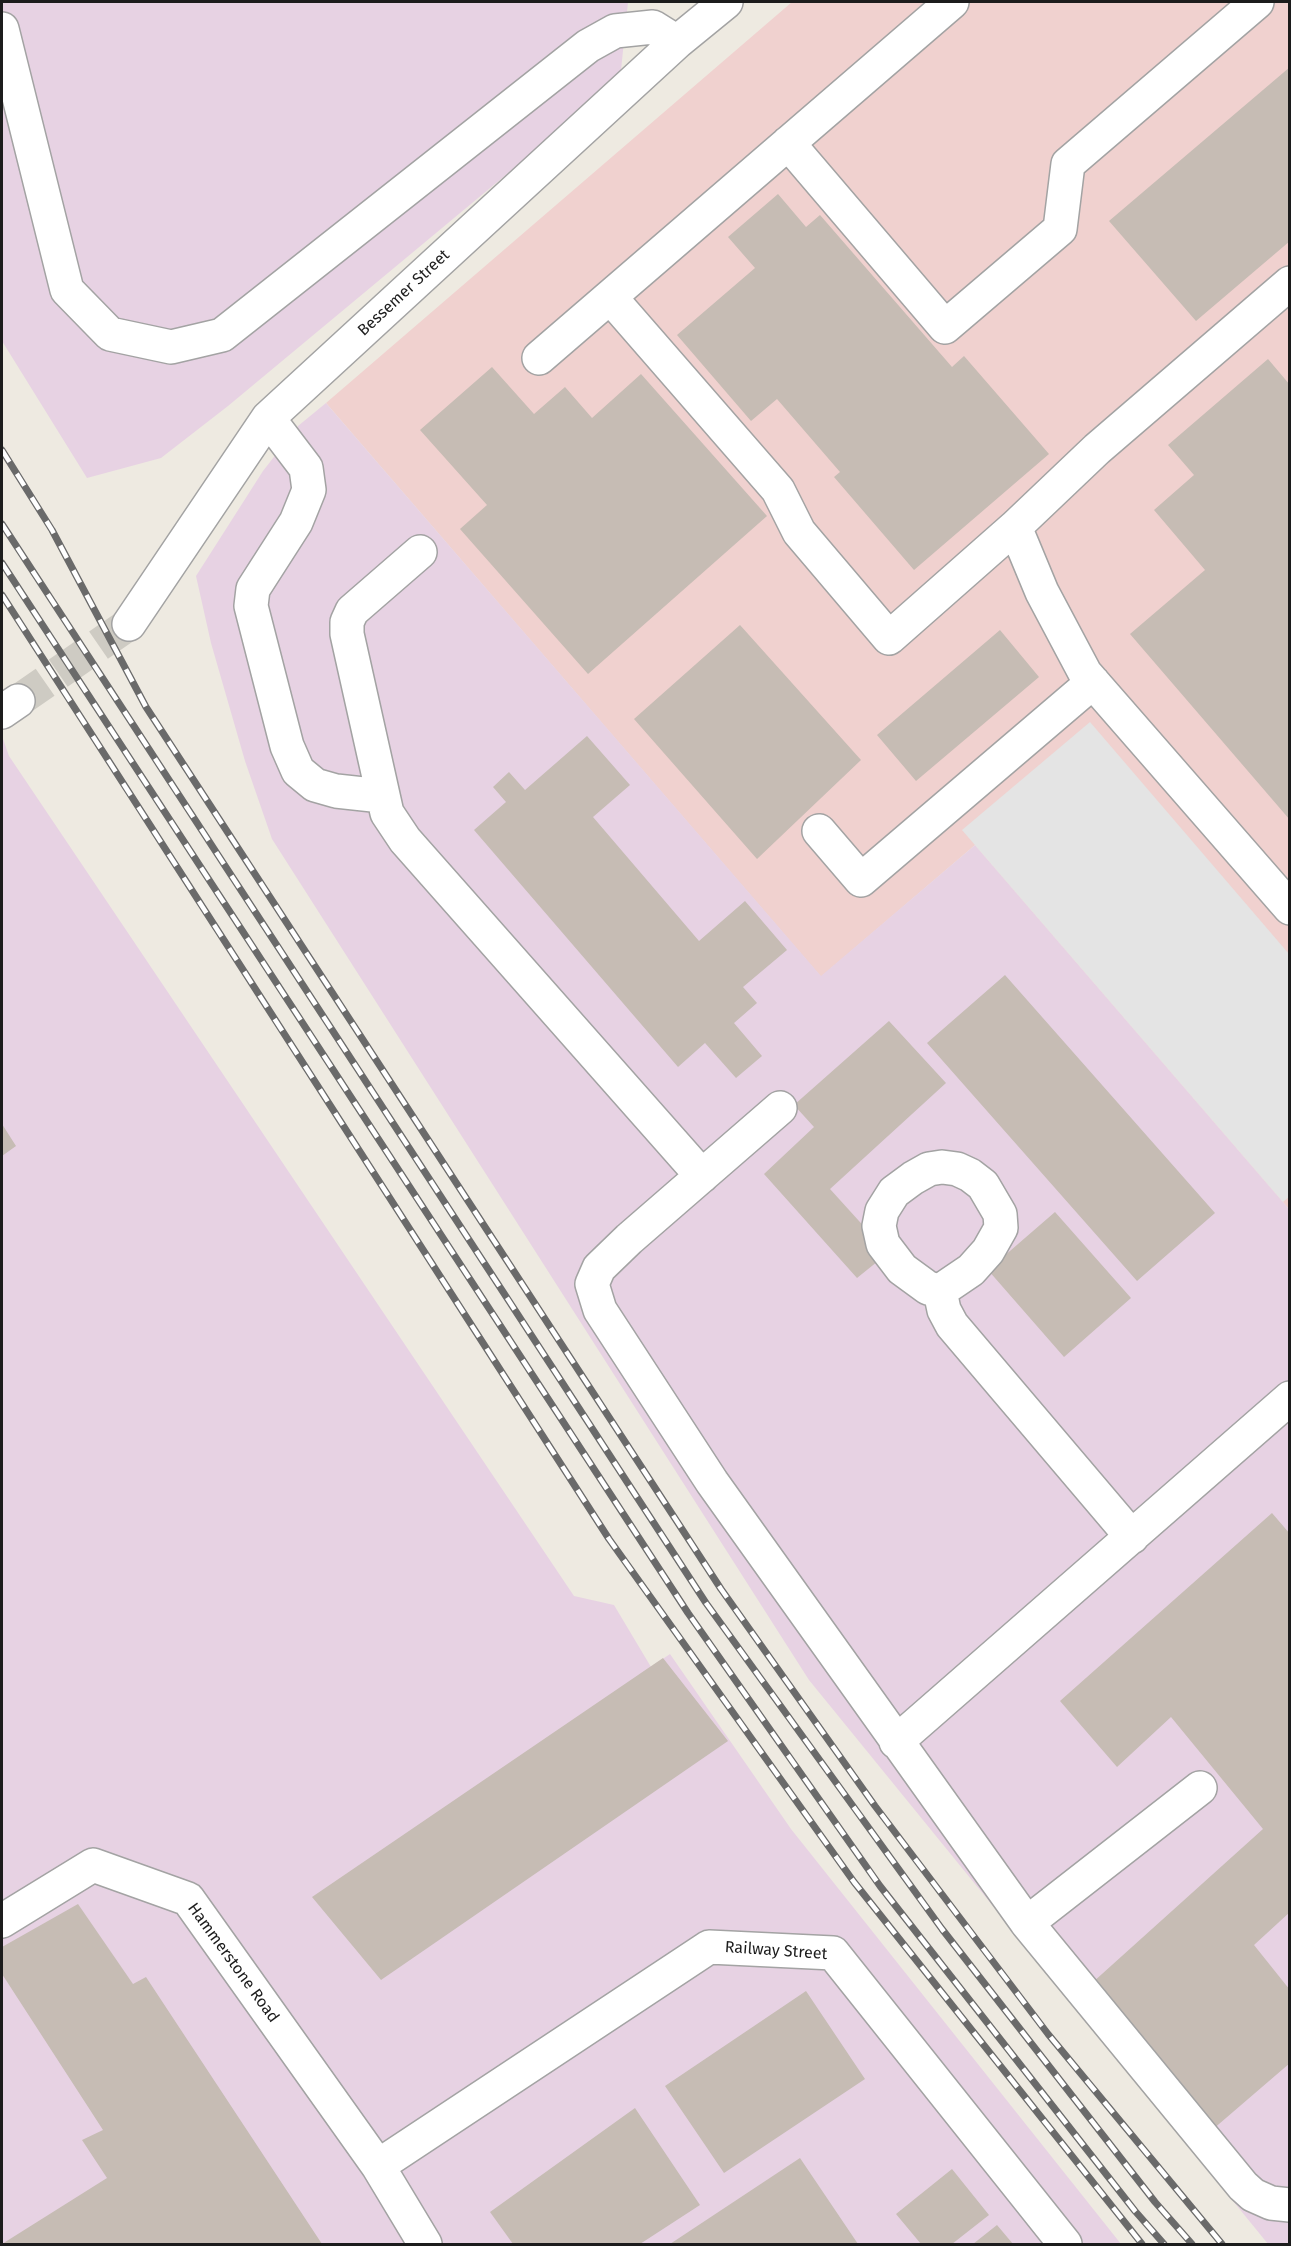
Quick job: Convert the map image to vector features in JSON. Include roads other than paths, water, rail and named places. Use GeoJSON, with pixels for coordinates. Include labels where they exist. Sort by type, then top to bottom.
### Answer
{"type":"FeatureCollection","features":[{"type":"Feature","properties":{"kind":"street","name":"Bessemer Street"},"geometry":{"type":"LineString","coordinates":[[129,624],[268,418],[677,42],[726,2]]}},
{"type":"Feature","properties":{"kind":"street"},"geometry":{"type":"LineString","coordinates":[[539,358],[952,2]]}},
{"type":"Feature","properties":{"kind":"street"},"geometry":{"type":"LineString","coordinates":[[788,142],[945,327],[1060,229],[1068,164],[1257,2]]}},
{"type":"Feature","properties":{"kind":"street"},"geometry":{"type":"LineString","coordinates":[[2,29],[67,290],[110,334],[171,347],[222,335],[588,46],[615,31],[653,27],[677,42]]}},
{"type":"Feature","properties":{"kind":"street"},"geometry":{"type":"LineString","coordinates":[[610,297],[778,490],[799,532],[889,638],[1015,527],[1097,449],[1290,283]]}},
{"type":"Feature","properties":{"kind":"street"},"geometry":{"type":"LineString","coordinates":[[268,418],[306,468],[309,490],[296,522],[253,589],[251,606],[287,746],[298,771],[315,785],[336,791],[382,796]]}},
{"type":"Feature","properties":{"kind":"street"},"geometry":{"type":"LineString","coordinates":[[1015,527],[1042,592],[1085,673],[1290,908]]}},
{"type":"Feature","properties":{"kind":"street"},"geometry":{"type":"LineString","coordinates":[[420,552],[352,611],[347,622],[347,633],[387,813],[399,833],[702,1176]]}},
{"type":"Feature","properties":{"kind":"street"},"geometry":{"type":"LineString","coordinates":[[819,831],[861,880],[1093,682]]}},
{"type":"Feature","properties":{"kind":"street"},"geometry":{"type":"LineString","coordinates":[[780,1108],[621,1246],[599,1268],[592,1284],[600,1310],[712,1482],[1027,1923],[1243,2186],[1253,2195],[1288,2207]]}},
{"type":"Feature","properties":{"kind":"street"},"geometry":{"type":"LineString","coordinates":[[940,1291],[944,1310],[952,1325],[1132,1537]]}},
{"type":"Feature","properties":{"kind":"street"},"geometry":{"type":"LineString","coordinates":[[896,1742],[1290,1398]]}},
{"type":"Feature","properties":{"kind":"street"},"geometry":{"type":"LineString","coordinates":[[1027,1923],[1200,1788]]}},
{"type":"Feature","properties":{"kind":"street","name":"Hammerstone Road"},"geometry":{"type":"LineString","coordinates":[[2,1921],[93,1865],[188,1899],[378,2166]]}},
{"type":"Feature","properties":{"kind":"street","name":"Railway Street"},"geometry":{"type":"LineString","coordinates":[[378,2166],[709,1947],[833,1953],[1065,2244]]}},
{"type":"Feature","properties":{"kind":"street"},"geometry":{"type":"LineString","coordinates":[[378,2166],[426,2244]]}},
{"type":"Feature","properties":{"kind":"tunnel"},"geometry":{"type":"LineString","coordinates":[[18,701],[129,624]]}},
{"type":"Feature","properties":{"kind":"railway"},"geometry":{"type":"LineString","coordinates":[[2,450],[52,530],[146,707],[721,1589],[875,1806],[1048,2034],[1222,2244]]}},
{"type":"Feature","properties":{"kind":"railway"},"geometry":{"type":"LineString","coordinates":[[2,524],[706,1603],[942,1929],[1155,2202],[1192,2244]]}},
{"type":"Feature","properties":{"kind":"railway"},"geometry":{"type":"LineString","coordinates":[[2,563],[688,1613],[880,1886],[1135,2211],[1164,2244]]}},
{"type":"Feature","properties":{"kind":"railway"},"geometry":{"type":"LineString","coordinates":[[2,595],[609,1539],[854,1882],[1142,2244]]}}]}
